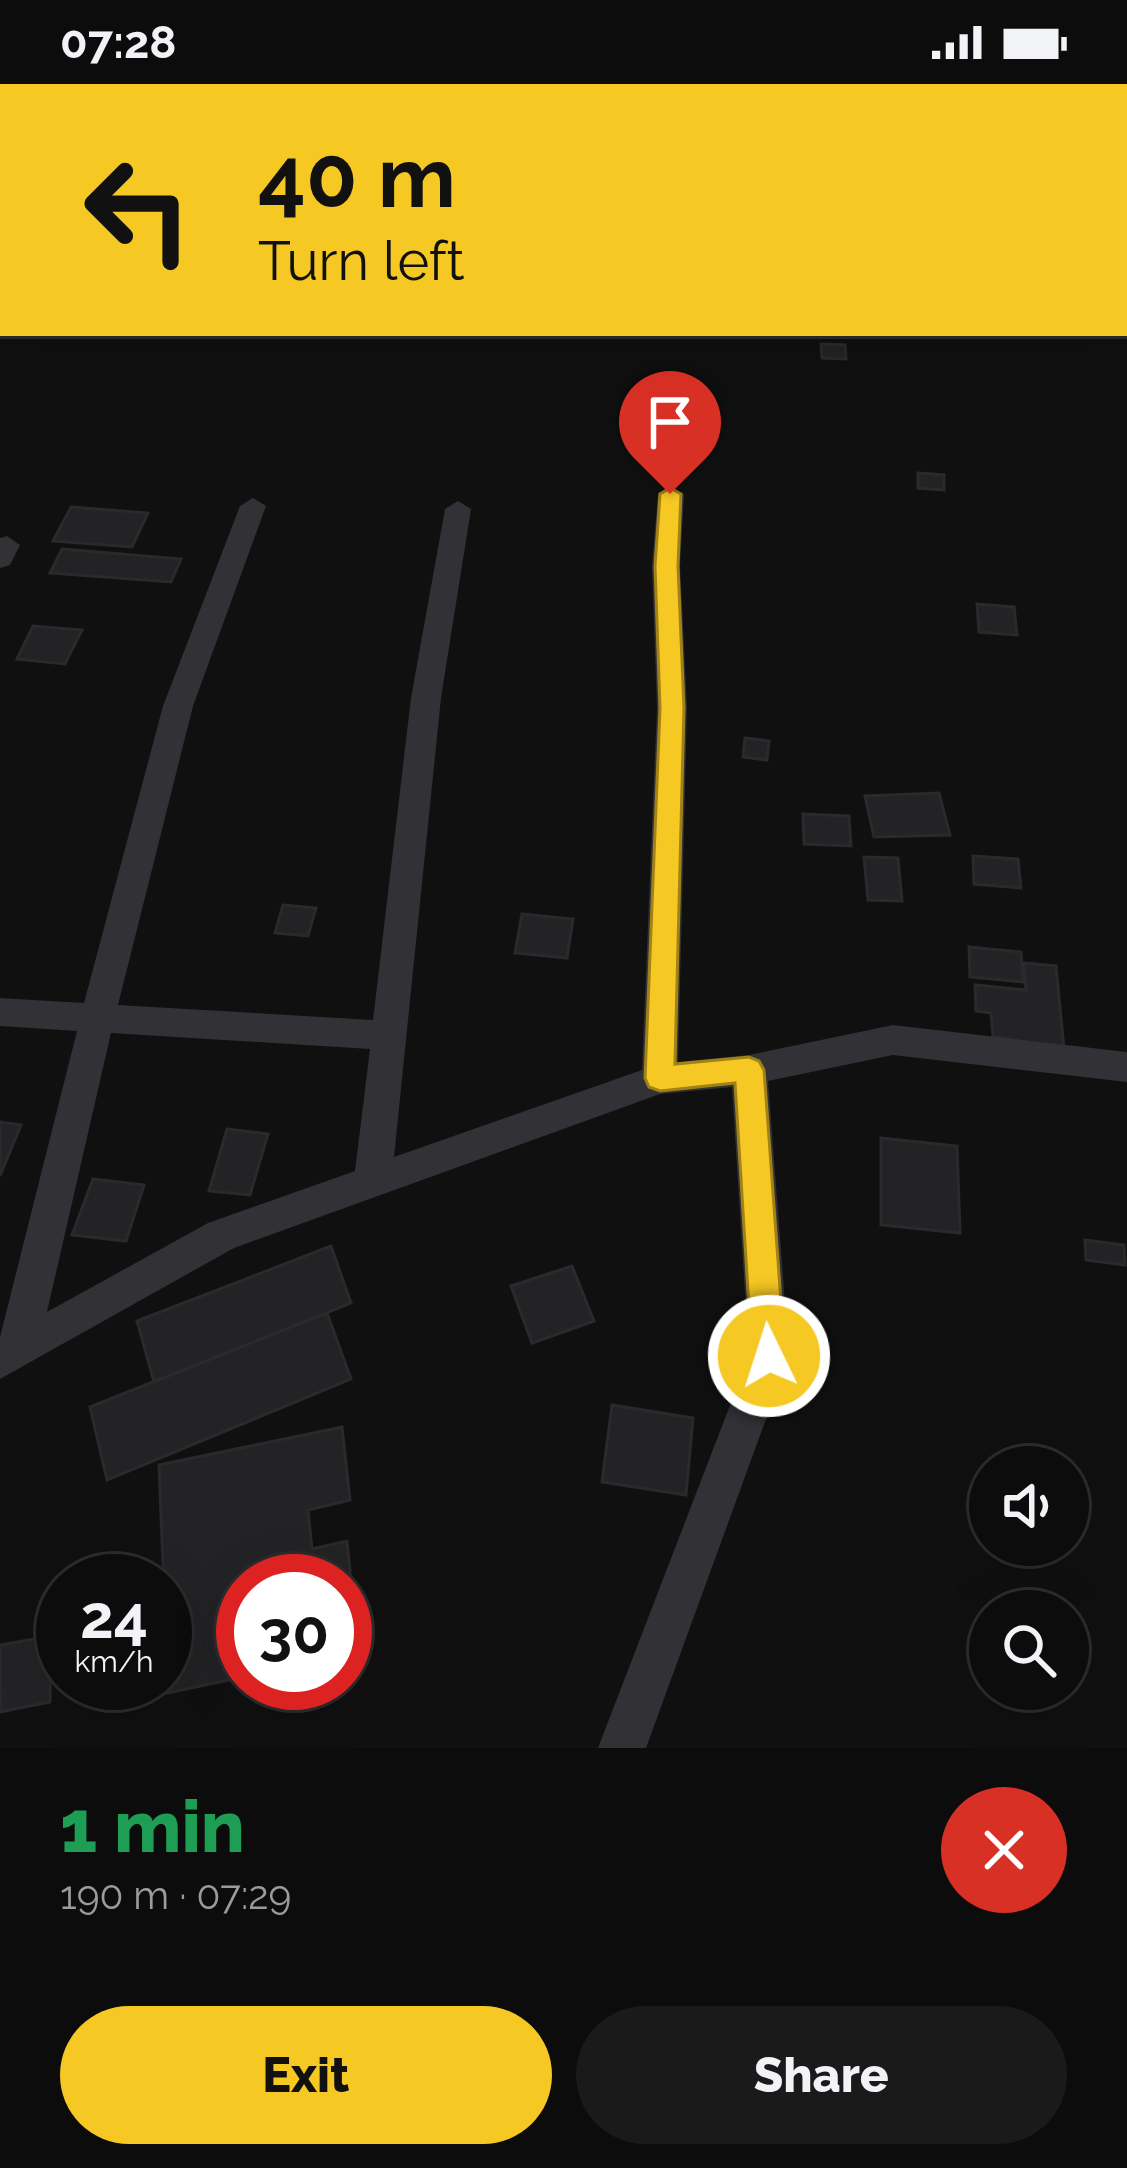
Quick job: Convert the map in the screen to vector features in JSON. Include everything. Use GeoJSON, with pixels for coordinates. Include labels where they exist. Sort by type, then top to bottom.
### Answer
{"type":"FeatureCollection","features":[{"type":"Feature","properties":{"kind":"street"},"geometry":{"type":"LineString","coordinates":[[660,1078],[672,708],[666,566],[670,494]]}},
{"type":"Feature","properties":{"kind":"street"},"geometry":{"type":"LineString","coordinates":[[9,1354],[178,706],[254,506]]}},
{"type":"Feature","properties":{"kind":"street"},"geometry":{"type":"LineString","coordinates":[[373,1180],[426,698],[458,509]]}},
{"type":"Feature","properties":{"kind":"street"},"geometry":{"type":"LineString","coordinates":[[0,1012],[386,1035]]}},
{"type":"Feature","properties":{"kind":"street"},"geometry":{"type":"LineString","coordinates":[[9,1354],[222,1234],[660,1078],[749,1070],[893,1040],[1127,1067]]}},
{"type":"Feature","properties":{"kind":"street"},"geometry":{"type":"LineString","coordinates":[[622,1748],[769,1356],[749,1070]]}},
{"type":"Feature","properties":{"kind":"building"},"geometry":{"type":"Polygon","coordinates":[[[821,344],[845,345],[846,359],[822,358],[821,344]]]}},
{"type":"Feature","properties":{"kind":"building"},"geometry":{"type":"Polygon","coordinates":[[[918,473],[944,475],[944,490],[918,488],[918,473]]]}},
{"type":"Feature","properties":{"kind":"building"},"geometry":{"type":"Polygon","coordinates":[[[71,507],[148,513],[132,547],[53,541],[71,507]]]}},
{"type":"Feature","properties":{"kind":"building"},"geometry":{"type":"Polygon","coordinates":[[[62,549],[181,559],[171,582],[50,573],[62,549]]]}},
{"type":"Feature","properties":{"kind":"building"},"geometry":{"type":"Polygon","coordinates":[[[977,604],[1014,607],[1017,635],[979,632],[977,604]]]}},
{"type":"Feature","properties":{"kind":"building"},"geometry":{"type":"Polygon","coordinates":[[[33,626],[82,630],[65,664],[17,659],[33,626]]]}},
{"type":"Feature","properties":{"kind":"building"},"geometry":{"type":"Polygon","coordinates":[[[745,738],[769,741],[767,760],[743,757],[745,738]]]}},
{"type":"Feature","properties":{"kind":"building"},"geometry":{"type":"Polygon","coordinates":[[[939,793],[950,835],[874,837],[865,796],[939,793]]]}},
{"type":"Feature","properties":{"kind":"building"},"geometry":{"type":"Polygon","coordinates":[[[803,814],[849,816],[851,846],[804,844],[803,814]]]}},
{"type":"Feature","properties":{"kind":"building"},"geometry":{"type":"Polygon","coordinates":[[[973,856],[1018,859],[1021,888],[974,884],[973,856]]]}},
{"type":"Feature","properties":{"kind":"building"},"geometry":{"type":"Polygon","coordinates":[[[864,857],[898,858],[902,901],[868,900],[864,857]]]}},
{"type":"Feature","properties":{"kind":"building"},"geometry":{"type":"Polygon","coordinates":[[[283,905],[316,908],[308,936],[275,933],[283,905]]]}},
{"type":"Feature","properties":{"kind":"building"},"geometry":{"type":"Polygon","coordinates":[[[522,914],[573,919],[567,958],[515,953],[522,914]]]}},
{"type":"Feature","properties":{"kind":"building"},"geometry":{"type":"Polygon","coordinates":[[[969,947],[1021,952],[1023,982],[970,977],[969,947]]]}},
{"type":"Feature","properties":{"kind":"building"},"geometry":{"type":"Polygon","coordinates":[[[1024,963],[1056,966],[1064,1049],[993,1036],[991,1013],[976,1011],[975,985],[1026,990],[1024,963]]]}},
{"type":"Feature","properties":{"kind":"building"},"geometry":{"type":"Polygon","coordinates":[[[0,1122],[21,1125],[0,1176],[0,1122]]]}},
{"type":"Feature","properties":{"kind":"building"},"geometry":{"type":"Polygon","coordinates":[[[227,1129],[268,1134],[250,1195],[209,1191],[227,1129]]]}},
{"type":"Feature","properties":{"kind":"building"},"geometry":{"type":"Polygon","coordinates":[[[881,1138],[957,1146],[960,1233],[881,1225],[881,1138]]]}},
{"type":"Feature","properties":{"kind":"building"},"geometry":{"type":"Polygon","coordinates":[[[93,1179],[144,1185],[126,1241],[72,1235],[93,1179]]]}},
{"type":"Feature","properties":{"kind":"building"},"geometry":{"type":"Polygon","coordinates":[[[1085,1240],[1124,1245],[1125,1265],[1086,1260],[1085,1240]]]}},
{"type":"Feature","properties":{"kind":"building"},"geometry":{"type":"Polygon","coordinates":[[[331,1246],[351,1303],[154,1382],[137,1321],[331,1246]]]}},
{"type":"Feature","properties":{"kind":"building"},"geometry":{"type":"Polygon","coordinates":[[[572,1266],[594,1321],[532,1343],[511,1286],[572,1266]]]}},
{"type":"Feature","properties":{"kind":"building"},"geometry":{"type":"Polygon","coordinates":[[[327,1313],[351,1379],[107,1480],[90,1407],[327,1313]]]}},
{"type":"Feature","properties":{"kind":"building"},"geometry":{"type":"Polygon","coordinates":[[[612,1405],[693,1418],[686,1495],[602,1482],[612,1405]]]}},
{"type":"Feature","properties":{"kind":"building"},"geometry":{"type":"Polygon","coordinates":[[[342,1427],[350,1500],[308,1510],[312,1549],[347,1541],[348,1554],[216,1554],[216,1683],[192,1688],[192,1554],[163,1554],[159,1465],[342,1427]]]}},
{"type":"Feature","properties":{"kind":"building"},"geometry":{"type":"Polygon","coordinates":[[[36,1639],[36,1705],[0,1712],[0,1645],[36,1639]]]}},
{"type":"Feature","properties":{"kind":"route"},"geometry":{"type":"LineString","coordinates":[[670,494],[666,566],[672,708],[660,1078],[749,1070],[769,1356]]}}]}
